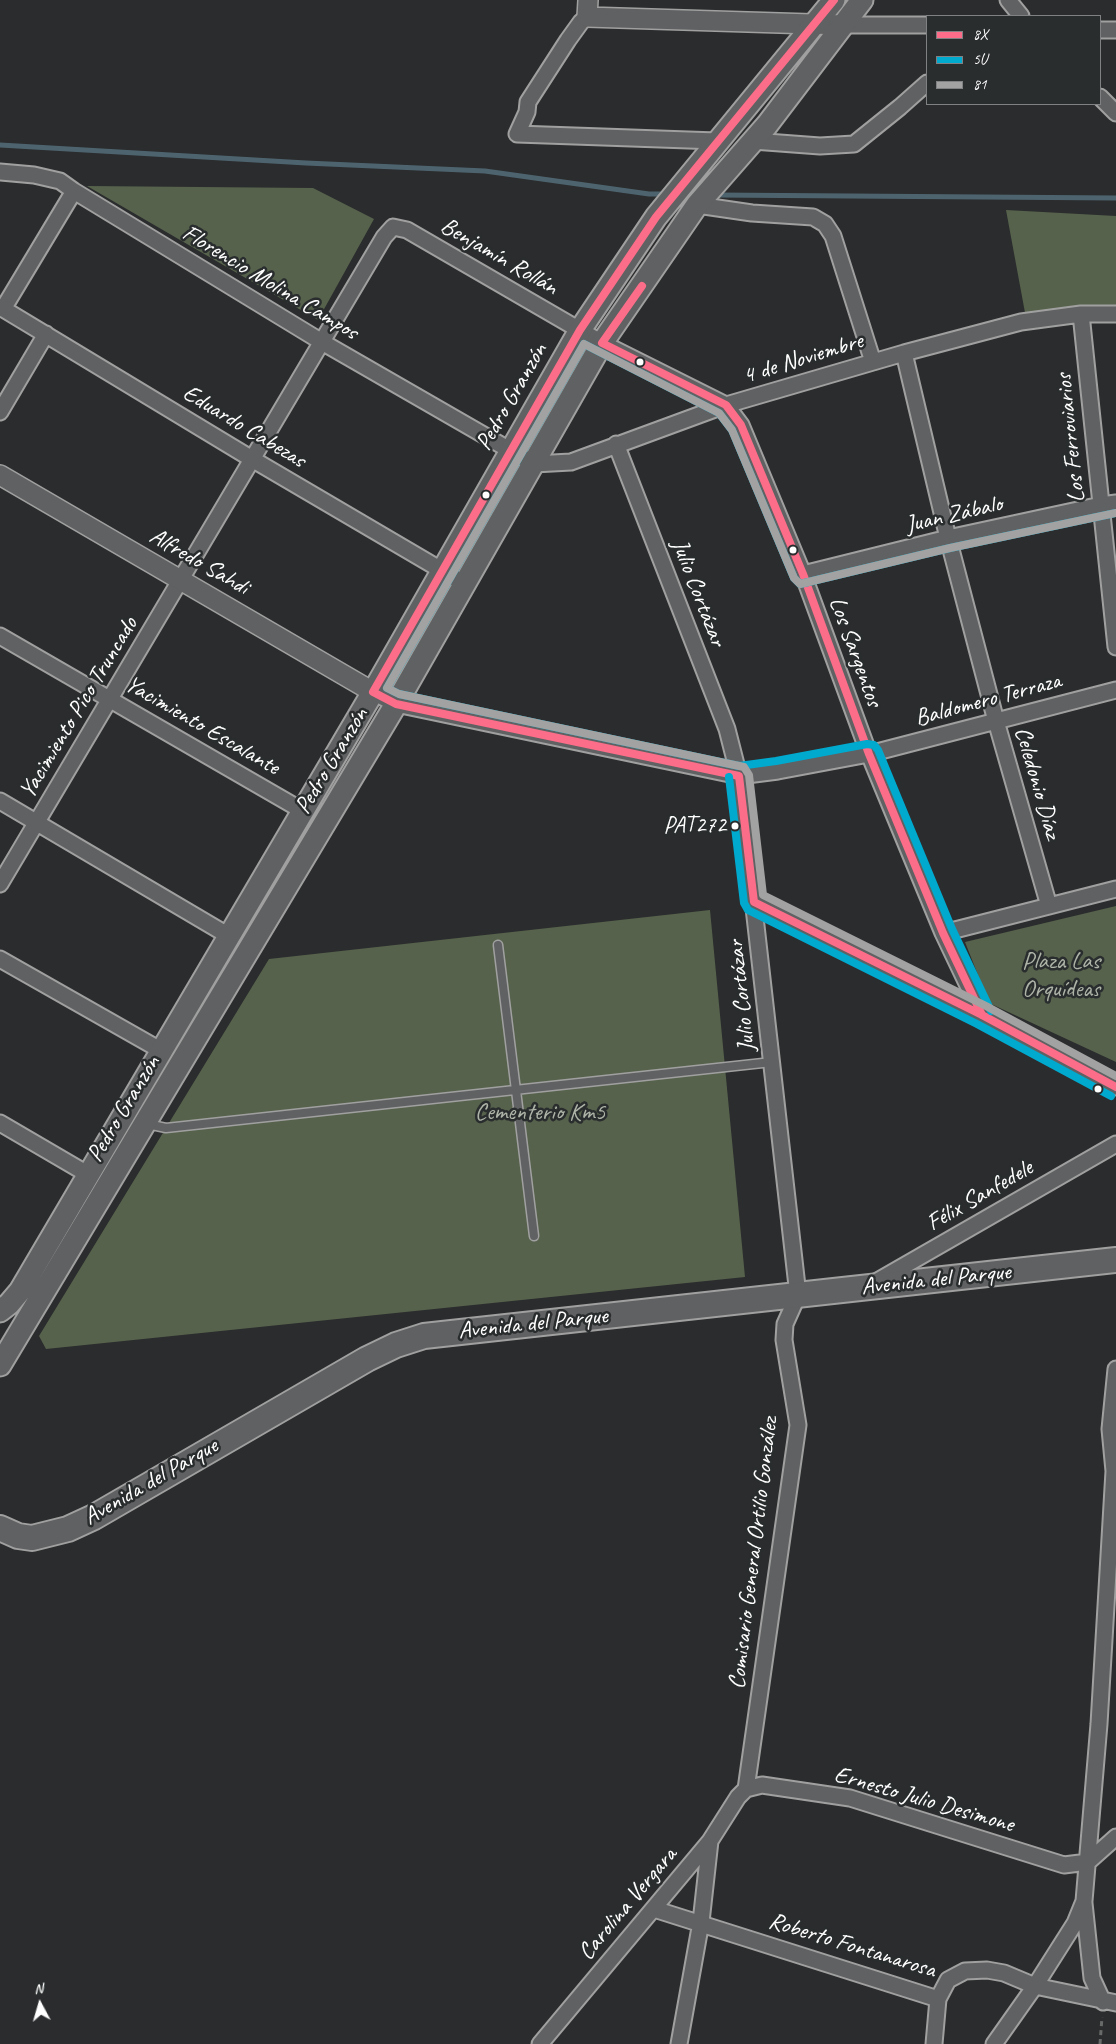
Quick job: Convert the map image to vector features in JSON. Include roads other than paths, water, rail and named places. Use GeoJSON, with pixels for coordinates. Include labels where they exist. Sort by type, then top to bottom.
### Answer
{"type":"FeatureCollection","features":[{"type":"Feature","properties":{"kind":"main road","name":"Pedro Granzón"},"geometry":{"type":"LineString","coordinates":[[0,1365],[136,1117],[288,861],[303,811],[580,330],[656,217],[834,0]]}},
{"type":"Feature","properties":{"kind":"main road","name":"Pedro Granzón"},"geometry":{"type":"LineString","coordinates":[[0,1311],[20,1291],[89,1175],[136,1117],[162,1051],[229,936],[288,861],[396,704],[602,343],[697,205],[753,141],[862,0]]}},
{"type":"Feature","properties":{"kind":"main road","name":"Avenida del Parque"},"geometry":{"type":"LineString","coordinates":[[0,1528],[18,1536],[32,1538],[68,1529],[94,1517],[367,1359],[396,1345],[424,1336],[1116,1260]]}},
{"type":"Feature","properties":{"kind":"street"},"geometry":{"type":"LineString","coordinates":[[1008,0],[1020,15]]}},
{"type":"Feature","properties":{"kind":"street"},"geometry":{"type":"LineString","coordinates":[[718,141],[517,134],[527,112],[528,102],[581,22],[587,8],[814,24],[926,25]]}},
{"type":"Feature","properties":{"kind":"street"},"geometry":{"type":"LineString","coordinates":[[1101,30],[1116,30]]}},
{"type":"Feature","properties":{"kind":"street"},"geometry":{"type":"LineString","coordinates":[[753,141],[820,146],[854,144],[926,84]]}},
{"type":"Feature","properties":{"kind":"street"},"geometry":{"type":"LineString","coordinates":[[1101,98],[1116,113]]}},
{"type":"Feature","properties":{"kind":"street","name":"Florencio Molina Campos"},"geometry":{"type":"LineString","coordinates":[[0,172],[34,175],[60,181],[322,342],[510,452]]}},
{"type":"Feature","properties":{"kind":"street"},"geometry":{"type":"LineString","coordinates":[[1,308],[74,191]]}},
{"type":"Feature","properties":{"kind":"street"},"geometry":{"type":"LineString","coordinates":[[697,205],[752,213],[813,216],[825,224],[833,236],[873,362]]}},
{"type":"Feature","properties":{"kind":"street","name":"Benjamín Rollán"},"geometry":{"type":"LineString","coordinates":[[393,227],[407,230],[602,343]]}},
{"type":"Feature","properties":{"kind":"street","name":"Yacimiento Pico Truncado"},"geometry":{"type":"LineString","coordinates":[[0,884],[384,237],[393,227]]}},
{"type":"Feature","properties":{"kind":"street","name":"Eduardo Cabezas"},"geometry":{"type":"LineString","coordinates":[[1,308],[465,584]]}},
{"type":"Feature","properties":{"kind":"street","name":"4 de Noviembre"},"geometry":{"type":"LineString","coordinates":[[510,452],[534,464],[571,462],[616,444],[726,406],[904,353],[1021,322],[1080,314],[1116,314]]}},
{"type":"Feature","properties":{"kind":"street","name":"Los Ferroviarios"},"geometry":{"type":"LineString","coordinates":[[1080,314],[1109,504],[1116,647]]}},
{"type":"Feature","properties":{"kind":"street"},"geometry":{"type":"LineString","coordinates":[[0,412],[46,334]]}},
{"type":"Feature","properties":{"kind":"street","name":"Los Sargentos"},"geometry":{"type":"LineString","coordinates":[[602,343],[726,406],[741,426],[803,574],[869,754],[943,933],[982,1015]]}},
{"type":"Feature","properties":{"kind":"street","name":"Celedonio Díaz"},"geometry":{"type":"LineString","coordinates":[[904,353],[948,538],[996,721],[1049,906]]}},
{"type":"Feature","properties":{"kind":"street","name":"Julio Cortázar"},"geometry":{"type":"LineString","coordinates":[[616,444],[727,729],[739,776],[798,1295]]}},
{"type":"Feature","properties":{"kind":"street","name":"Alfredo Sahdi"},"geometry":{"type":"LineString","coordinates":[[0,475],[373,692]]}},
{"type":"Feature","properties":{"kind":"street","name":"Juan Zábalo"},"geometry":{"type":"LineString","coordinates":[[803,574],[948,538],[1109,504]]}},
{"type":"Feature","properties":{"kind":"street","name":"Yacimiento Escalante"},"geometry":{"type":"LineString","coordinates":[[0,636],[303,811]]}},
{"type":"Feature","properties":{"kind":"street","name":"Baldomero Terraza"},"geometry":{"type":"LineString","coordinates":[[373,692],[396,704],[739,776],[778,771],[869,754],[1116,690]]}},
{"type":"Feature","properties":{"kind":"street"},"geometry":{"type":"LineString","coordinates":[[0,801],[229,936]]}},
{"type":"Feature","properties":{"kind":"street"},"geometry":{"type":"LineString","coordinates":[[943,933],[1116,889]]}},
{"type":"Feature","properties":{"kind":"street"},"geometry":{"type":"LineString","coordinates":[[754,902],[982,1015],[1116,1087]]}},
{"type":"Feature","properties":{"kind":"street"},"geometry":{"type":"LineString","coordinates":[[0,959],[162,1051]]}},
{"type":"Feature","properties":{"kind":"street"},"geometry":{"type":"LineString","coordinates":[[0,1122],[89,1175]]}},
{"type":"Feature","properties":{"kind":"street","name":"Félix Sanfedele"},"geometry":{"type":"LineString","coordinates":[[866,1287],[1116,1144]]}},
{"type":"Feature","properties":{"kind":"street","name":"Comisario General Ortilio González"},"geometry":{"type":"LineString","coordinates":[[746,1789],[798,1425],[784,1340],[785,1324],[798,1295]]}},
{"type":"Feature","properties":{"kind":"street"},"geometry":{"type":"LineString","coordinates":[[1110,2002],[1092,1978],[1084,1900],[1099,1724],[1114,1472],[1110,1429],[1116,1369]]}},
{"type":"Feature","properties":{"kind":"street","name":"Ernesto Julio Desimone"},"geometry":{"type":"LineString","coordinates":[[746,1789],[762,1785],[850,1798],[1064,1865],[1088,1862]]}},
{"type":"Feature","properties":{"kind":"street","name":"Carolina Vergara"},"geometry":{"type":"LineString","coordinates":[[540,2044],[710,1841],[738,1797],[746,1789]]}},
{"type":"Feature","properties":{"kind":"street"},"geometry":{"type":"LineString","coordinates":[[1088,1862],[1116,1837]]}},
{"type":"Feature","properties":{"kind":"street"},"geometry":{"type":"LineString","coordinates":[[679,2044],[701,1922],[710,1841]]}},
{"type":"Feature","properties":{"kind":"street"},"geometry":{"type":"LineString","coordinates":[[994,2044],[1035,1986],[1075,1923],[1084,1900]]}},
{"type":"Feature","properties":{"kind":"street","name":"Roberto Fontanarosa"},"geometry":{"type":"LineString","coordinates":[[654,1908],[938,1998],[948,1980],[966,1971],[987,1970],[1004,1973],[1035,1986],[1110,2002]]}},
{"type":"Feature","properties":{"kind":"street"},"geometry":{"type":"LineString","coordinates":[[934,2044],[938,1998]]}},
{"type":"Feature","properties":{"kind":"lane"},"geometry":{"type":"LineString","coordinates":[[498,945],[534,1236]]}},
{"type":"Feature","properties":{"kind":"lane"},"geometry":{"type":"LineString","coordinates":[[136,1117],[166,1128],[772,1062]]}},
{"type":"Feature","properties":{"kind":"waterway"},"geometry":{"type":"LineString","coordinates":[[0,145],[306,163],[485,171],[649,194],[667,194]]}},
{"type":"Feature","properties":{"kind":"waterway"},"geometry":{"type":"LineString","coordinates":[[716,195],[1116,198]]}},
{"type":"Feature","properties":{"kind":"place","name":"PAT272"},"geometry":{"type":"Point","coordinates":[735,826]}},
{"type":"Feature","properties":{"kind":"park label","name":"Plaza Las Orquídeas"},"geometry":{"type":"Point","coordinates":[1061,976]}},
{"type":"Feature","properties":{"kind":"park label","name":"Cementerio Km5"},"geometry":{"type":"Point","coordinates":[540,1113]}}]}
